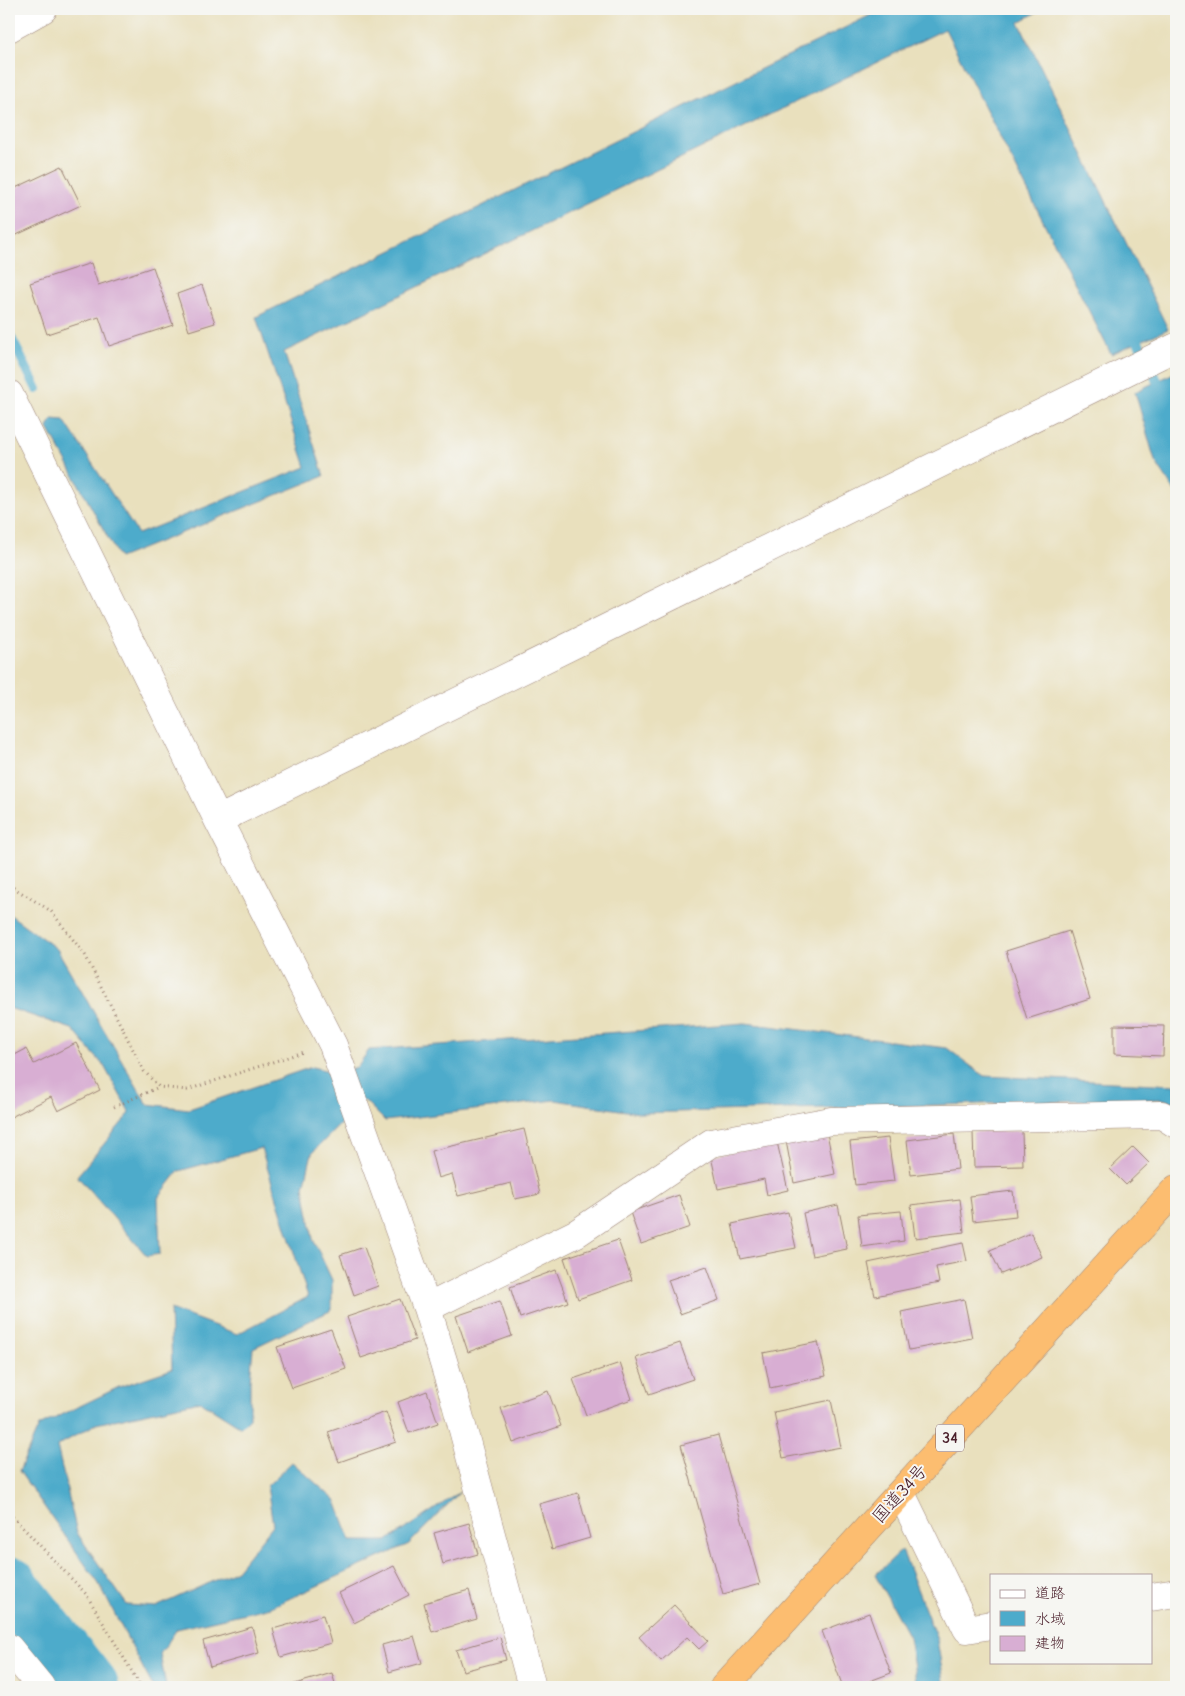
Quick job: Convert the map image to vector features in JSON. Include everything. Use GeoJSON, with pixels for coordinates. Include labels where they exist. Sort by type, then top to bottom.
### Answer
{"type":"FeatureCollection","features":[{"type":"Feature","properties":{"kind":"highway","name":"国道34号"},"geometry":{"type":"LineString","coordinates":[[724,1687],[1176,1189]]}},
{"type":"Feature","properties":{"kind":"street"},"geometry":{"type":"LineString","coordinates":[[9,28],[42,9]]}},
{"type":"Feature","properties":{"kind":"street"},"geometry":{"type":"LineString","coordinates":[[218,820],[1170,351]]}},
{"type":"Feature","properties":{"kind":"street"},"geometry":{"type":"LineString","coordinates":[[9,394],[218,820],[333,1045],[427,1308],[455,1400],[532,1687]]}},
{"type":"Feature","properties":{"kind":"street"},"geometry":{"type":"LineString","coordinates":[[427,1308],[577,1233],[711,1143],[831,1121],[1162,1115],[1176,1124]]}},
{"type":"Feature","properties":{"kind":"street"},"geometry":{"type":"LineString","coordinates":[[901,1492],[967,1629],[990,1625]]}},
{"type":"Feature","properties":{"kind":"street"},"geometry":{"type":"LineString","coordinates":[[1152,1597],[1176,1593]]}},
{"type":"Feature","properties":{"kind":"street"},"geometry":{"type":"LineString","coordinates":[[9,1648],[41,1687]]}},
{"type":"Feature","properties":{"kind":"path"},"geometry":{"type":"LineString","coordinates":[[9,885],[51,911],[85,955],[144,1071],[159,1087]]}},
{"type":"Feature","properties":{"kind":"path"},"geometry":{"type":"LineString","coordinates":[[114,1107],[159,1087],[187,1090],[289,1054],[333,1045]]}},
{"type":"Feature","properties":{"kind":"path"},"geometry":{"type":"LineString","coordinates":[[9,1512],[86,1594],[141,1687]]}},
{"type":"Feature","properties":{"kind":"water"},"geometry":{"type":"Polygon","coordinates":[[[883,9],[1043,9],[1019,22],[1168,329],[1111,354],[945,29],[284,352],[324,476],[119,558],[48,428],[52,419],[64,420],[138,534],[306,467],[256,317],[883,9]]]}},
{"type":"Feature","properties":{"kind":"water"},"geometry":{"type":"Polygon","coordinates":[[[1176,372],[1176,493],[1155,461],[1135,392],[1176,372]]]}},
{"type":"Feature","properties":{"kind":"water"},"geometry":{"type":"Polygon","coordinates":[[[9,914],[57,949],[147,1104],[189,1109],[312,1067],[338,1073],[357,1067],[369,1050],[745,1023],[947,1048],[984,1076],[1176,1085],[1176,1103],[1163,1099],[639,1113],[555,1100],[385,1121],[364,1100],[312,1153],[304,1187],[313,1239],[332,1280],[332,1310],[253,1348],[250,1381],[250,1418],[241,1427],[200,1401],[96,1424],[57,1446],[77,1533],[127,1605],[156,1607],[237,1570],[273,1525],[267,1486],[292,1462],[336,1501],[351,1541],[387,1541],[460,1492],[409,1544],[271,1607],[177,1629],[160,1654],[166,1687],[153,1687],[99,1584],[19,1471],[39,1426],[119,1387],[172,1369],[170,1309],[237,1334],[308,1297],[261,1148],[179,1171],[158,1198],[160,1254],[147,1256],[77,1176],[130,1113],[104,1066],[72,1029],[9,1008],[9,914]]]}},
{"type":"Feature","properties":{"kind":"water"},"geometry":{"type":"Polygon","coordinates":[[[902,1550],[937,1640],[945,1687],[917,1687],[909,1637],[875,1575],[902,1550]]]}},
{"type":"Feature","properties":{"kind":"building"},"geometry":{"type":"Polygon","coordinates":[[[62,166],[81,205],[10,238],[9,191],[62,166]]]}},
{"type":"Feature","properties":{"kind":"building"},"geometry":{"type":"Polygon","coordinates":[[[91,263],[98,285],[153,267],[173,325],[109,346],[99,317],[47,334],[30,283],[91,263]]]}},
{"type":"Feature","properties":{"kind":"building"},"geometry":{"type":"Polygon","coordinates":[[[202,285],[215,323],[189,331],[177,294],[202,285]]]}},
{"type":"Feature","properties":{"kind":"building"},"geometry":{"type":"Polygon","coordinates":[[[1069,931],[1090,999],[1027,1019],[1006,951],[1069,931]]]}},
{"type":"Feature","properties":{"kind":"building"},"geometry":{"type":"Polygon","coordinates":[[[1114,1025],[1164,1026],[1163,1056],[1114,1054],[1114,1025]]]}},
{"type":"Feature","properties":{"kind":"building"},"geometry":{"type":"Polygon","coordinates":[[[76,1043],[100,1090],[58,1111],[51,1097],[9,1118],[9,1058],[26,1049],[34,1064],[76,1043]]]}},
{"type":"Feature","properties":{"kind":"building"},"geometry":{"type":"Polygon","coordinates":[[[524,1129],[540,1194],[515,1199],[511,1183],[458,1196],[452,1174],[438,1178],[431,1151],[524,1129]]]}},
{"type":"Feature","properties":{"kind":"building"},"geometry":{"type":"Polygon","coordinates":[[[1022,1131],[1023,1166],[974,1167],[973,1132],[1022,1131]]]}},
{"type":"Feature","properties":{"kind":"building"},"geometry":{"type":"Polygon","coordinates":[[[827,1133],[835,1174],[794,1183],[786,1141],[827,1133]]]}},
{"type":"Feature","properties":{"kind":"building"},"geometry":{"type":"Polygon","coordinates":[[[954,1134],[958,1169],[911,1175],[907,1140],[954,1134]]]}},
{"type":"Feature","properties":{"kind":"building"},"geometry":{"type":"Polygon","coordinates":[[[888,1138],[894,1181],[855,1185],[850,1142],[888,1138]]]}},
{"type":"Feature","properties":{"kind":"building"},"geometry":{"type":"Polygon","coordinates":[[[777,1142],[788,1190],[767,1195],[764,1179],[718,1189],[711,1156],[777,1142]]]}},
{"type":"Feature","properties":{"kind":"building"},"geometry":{"type":"Polygon","coordinates":[[[1133,1147],[1149,1163],[1126,1185],[1110,1169],[1133,1147]]]}},
{"type":"Feature","properties":{"kind":"building"},"geometry":{"type":"Polygon","coordinates":[[[1013,1191],[1016,1216],[973,1221],[970,1196],[1013,1191]]]}},
{"type":"Feature","properties":{"kind":"building"},"geometry":{"type":"Polygon","coordinates":[[[679,1195],[690,1227],[641,1244],[630,1212],[679,1195]]]}},
{"type":"Feature","properties":{"kind":"building"},"geometry":{"type":"Polygon","coordinates":[[[960,1199],[964,1232],[915,1238],[911,1205],[960,1199]]]}},
{"type":"Feature","properties":{"kind":"building"},"geometry":{"type":"Polygon","coordinates":[[[838,1205],[847,1249],[812,1256],[803,1213],[838,1205]]]}},
{"type":"Feature","properties":{"kind":"building"},"geometry":{"type":"Polygon","coordinates":[[[901,1211],[904,1241],[862,1247],[858,1215],[901,1211]]]}},
{"type":"Feature","properties":{"kind":"building"},"geometry":{"type":"Polygon","coordinates":[[[788,1212],[796,1248],[740,1259],[732,1224],[788,1212]]]}},
{"type":"Feature","properties":{"kind":"building"},"geometry":{"type":"Polygon","coordinates":[[[1031,1233],[1042,1257],[1001,1274],[990,1250],[1031,1233]]]}},
{"type":"Feature","properties":{"kind":"building"},"geometry":{"type":"Polygon","coordinates":[[[618,1240],[632,1280],[578,1299],[564,1258],[618,1240]]]}},
{"type":"Feature","properties":{"kind":"building"},"geometry":{"type":"Polygon","coordinates":[[[963,1243],[967,1261],[936,1267],[939,1283],[875,1296],[868,1263],[963,1243]]]}},
{"type":"Feature","properties":{"kind":"building"},"geometry":{"type":"Polygon","coordinates":[[[364,1247],[378,1286],[354,1295],[340,1255],[364,1247]]]}},
{"type":"Feature","properties":{"kind":"building"},"geometry":{"type":"Polygon","coordinates":[[[707,1267],[719,1300],[680,1314],[668,1280],[707,1267]]]}},
{"type":"Feature","properties":{"kind":"building"},"geometry":{"type":"Polygon","coordinates":[[[556,1270],[568,1302],[520,1318],[510,1287],[556,1270]]]}},
{"type":"Feature","properties":{"kind":"building"},"geometry":{"type":"Polygon","coordinates":[[[400,1299],[415,1340],[361,1358],[347,1317],[400,1299]]]}},
{"type":"Feature","properties":{"kind":"building"},"geometry":{"type":"Polygon","coordinates":[[[964,1299],[972,1338],[909,1350],[901,1312],[964,1299]]]}},
{"type":"Feature","properties":{"kind":"building"},"geometry":{"type":"Polygon","coordinates":[[[500,1301],[512,1336],[468,1352],[456,1316],[500,1301]]]}},
{"type":"Feature","properties":{"kind":"building"},"geometry":{"type":"Polygon","coordinates":[[[331,1329],[346,1369],[292,1388],[277,1347],[331,1329]]]}},
{"type":"Feature","properties":{"kind":"building"},"geometry":{"type":"Polygon","coordinates":[[[818,1342],[826,1376],[770,1388],[763,1353],[818,1342]]]}},
{"type":"Feature","properties":{"kind":"building"},"geometry":{"type":"Polygon","coordinates":[[[680,1343],[693,1379],[649,1394],[636,1358],[680,1343]]]}},
{"type":"Feature","properties":{"kind":"building"},"geometry":{"type":"Polygon","coordinates":[[[620,1363],[632,1399],[586,1415],[573,1379],[620,1363]]]}},
{"type":"Feature","properties":{"kind":"building"},"geometry":{"type":"Polygon","coordinates":[[[427,1391],[438,1423],[409,1433],[398,1402],[427,1391]]]}},
{"type":"Feature","properties":{"kind":"building"},"geometry":{"type":"Polygon","coordinates":[[[548,1391],[561,1426],[513,1443],[501,1408],[548,1391]]]}},
{"type":"Feature","properties":{"kind":"building"},"geometry":{"type":"Polygon","coordinates":[[[831,1400],[841,1447],[783,1458],[774,1412],[831,1400]]]}},
{"type":"Feature","properties":{"kind":"building"},"geometry":{"type":"Polygon","coordinates":[[[386,1412],[396,1442],[339,1462],[328,1432],[386,1412]]]}},
{"type":"Feature","properties":{"kind":"building"},"geometry":{"type":"Polygon","coordinates":[[[718,1435],[760,1584],[723,1594],[681,1445],[718,1435]]]}},
{"type":"Feature","properties":{"kind":"building"},"geometry":{"type":"Polygon","coordinates":[[[578,1493],[590,1538],[552,1549],[539,1504],[578,1493]]]}},
{"type":"Feature","properties":{"kind":"building"},"geometry":{"type":"Polygon","coordinates":[[[469,1523],[478,1554],[443,1564],[434,1533],[469,1523]]]}},
{"type":"Feature","properties":{"kind":"building"},"geometry":{"type":"Polygon","coordinates":[[[394,1566],[409,1595],[354,1623],[339,1593],[394,1566]]]}},
{"type":"Feature","properties":{"kind":"building"},"geometry":{"type":"Polygon","coordinates":[[[469,1590],[477,1619],[432,1632],[424,1603],[469,1590]]]}},
{"type":"Feature","properties":{"kind":"building"},"geometry":{"type":"Polygon","coordinates":[[[674,1605],[708,1641],[699,1649],[687,1637],[661,1661],[639,1637],[674,1605]]]}},
{"type":"Feature","properties":{"kind":"building"},"geometry":{"type":"Polygon","coordinates":[[[869,1613],[891,1673],[854,1687],[843,1687],[822,1631],[869,1613]]]}},
{"type":"Feature","properties":{"kind":"building"},"geometry":{"type":"Polygon","coordinates":[[[323,1615],[331,1643],[281,1657],[273,1629],[323,1615]]]}},
{"type":"Feature","properties":{"kind":"building"},"geometry":{"type":"Polygon","coordinates":[[[252,1627],[259,1653],[210,1667],[203,1641],[252,1627]]]}},
{"type":"Feature","properties":{"kind":"building"},"geometry":{"type":"Polygon","coordinates":[[[414,1636],[422,1663],[389,1672],[382,1645],[414,1636]]]}},
{"type":"Feature","properties":{"kind":"building"},"geometry":{"type":"Polygon","coordinates":[[[500,1637],[506,1660],[463,1671],[456,1650],[500,1637]]]}},
{"type":"Feature","properties":{"kind":"building"},"geometry":{"type":"Polygon","coordinates":[[[332,1673],[336,1687],[285,1687],[332,1673]]]}},
{"type":"Feature","properties":{"kind":"waterway"},"geometry":{"type":"LineString","coordinates":[[1133,331],[1163,393]]}},
{"type":"Feature","properties":{"kind":"waterway"},"geometry":{"type":"LineString","coordinates":[[9,334],[37,389]]}},
{"type":"Feature","properties":{"kind":"waterway"},"geometry":{"type":"LineString","coordinates":[[9,1585],[90,1687]]}}]}
